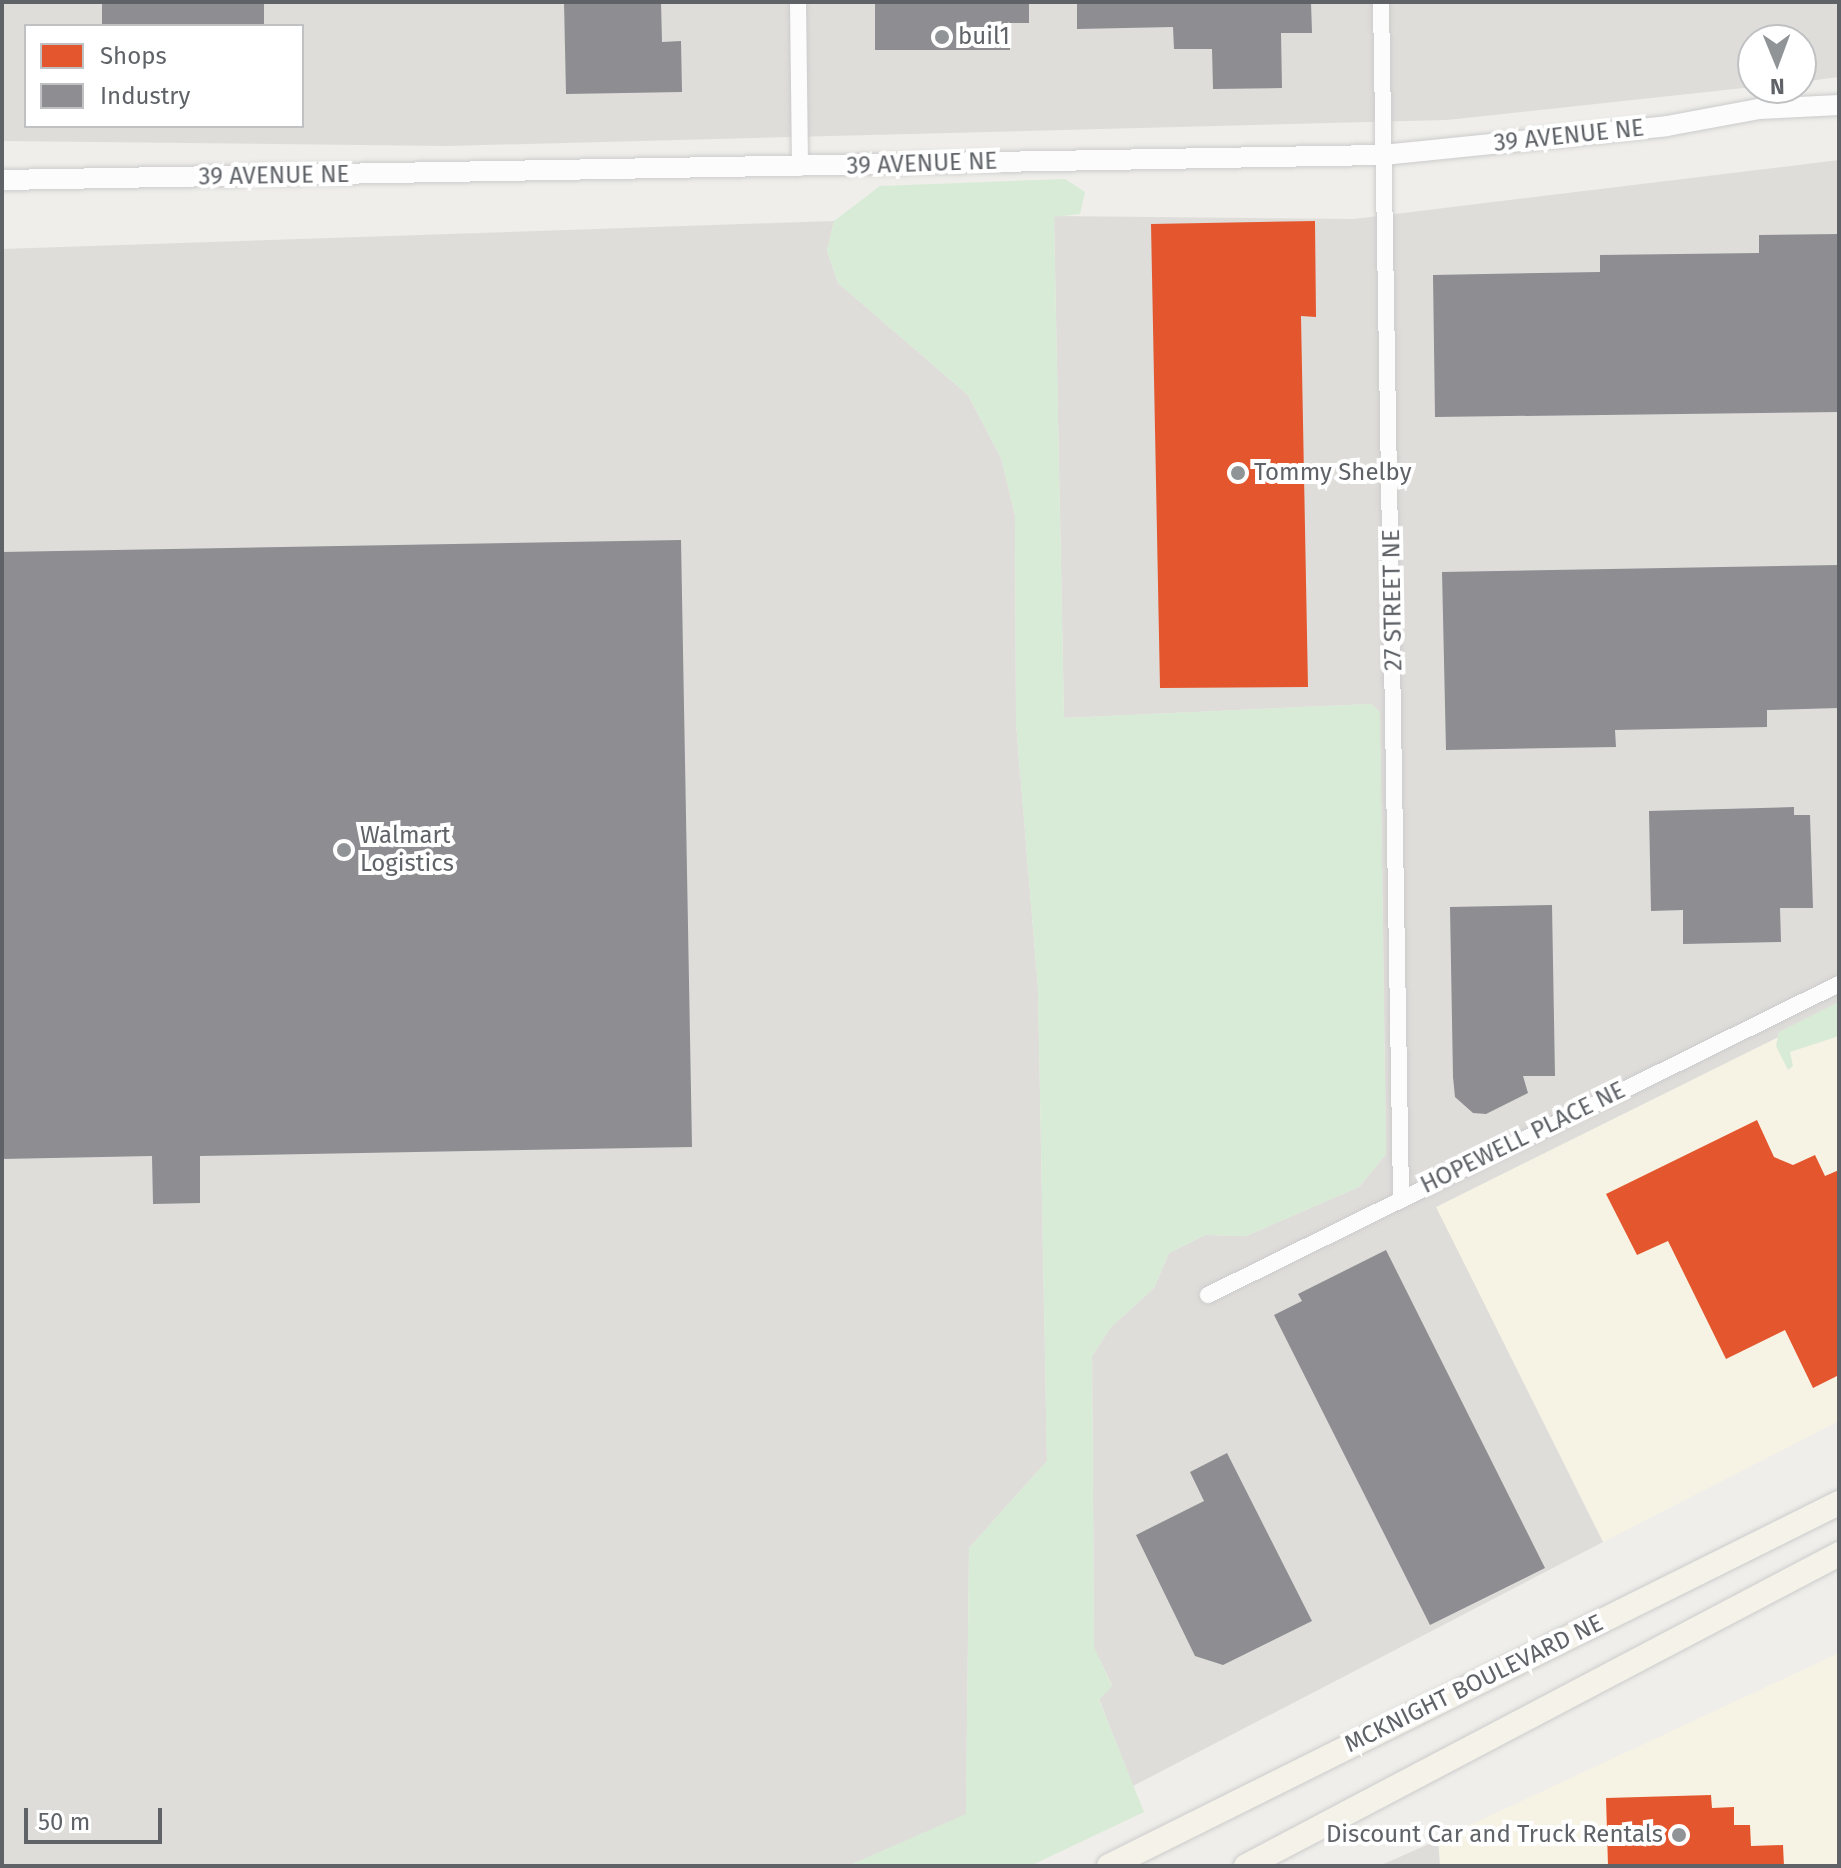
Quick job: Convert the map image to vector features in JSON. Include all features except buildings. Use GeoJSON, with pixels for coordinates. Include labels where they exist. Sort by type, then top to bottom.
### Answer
{"type":"FeatureCollection","features":[{"type":"Feature","properties":{"kind":"main road","name":"MCKNIGHT BOULEVARD NE"},"geometry":{"type":"LineString","coordinates":[[1109,1866],[1839,1503]]}},
{"type":"Feature","properties":{"kind":"main road"},"geometry":{"type":"LineString","coordinates":[[1246,1866],[1839,1554]]}},
{"type":"Feature","properties":{"kind":"street"},"geometry":{"type":"LineString","coordinates":[[798,2],[800,168]]}},
{"type":"Feature","properties":{"kind":"street","name":"27 STREET NE"},"geometry":{"type":"LineString","coordinates":[[1381,2],[1401,1198]]}},
{"type":"Feature","properties":{"kind":"street","name":"39 AVENUE NE"},"geometry":{"type":"LineString","coordinates":[[2,180],[800,168],[1383,155],[1667,126],[1759,109],[1839,105]]}},
{"type":"Feature","properties":{"kind":"street","name":"HOPEWELL PLACE NE"},"geometry":{"type":"LineString","coordinates":[[1208,1295],[1839,984]]}},
{"type":"Feature","properties":{"kind":"shaded area"},"geometry":{"type":"Polygon","coordinates":[[[2,2],[1839,2],[1839,77],[1817,80],[1817,24],[1737,24],[1737,89],[1447,120],[447,146],[2,141],[2,2]]]}},
{"type":"Feature","properties":{"kind":"shaded area"},"geometry":{"type":"Polygon","coordinates":[[[1839,160],[1839,1007],[1436,1207],[1603,1542],[1133,1786],[1099,1699],[1112,1685],[1094,1648],[1092,1356],[1111,1327],[1154,1288],[1169,1253],[1205,1235],[1246,1236],[1359,1187],[1386,1154],[1380,713],[1371,704],[1064,718],[1054,216],[1354,219],[1839,160]]]}},
{"type":"Feature","properties":{"kind":"shaded area"},"geometry":{"type":"Polygon","coordinates":[[[834,221],[827,251],[838,283],[968,395],[1001,458],[1015,515],[1016,723],[1038,988],[1047,1461],[969,1548],[966,1815],[848,1866],[2,1866],[2,249],[834,221]]]}},
{"type":"Feature","properties":{"kind":"shaded area"},"geometry":{"type":"Polygon","coordinates":[[[1839,1007],[1839,1421],[1603,1542],[1436,1207],[1839,1007]]]}},
{"type":"Feature","properties":{"kind":"shaded area"},"geometry":{"type":"Polygon","coordinates":[[[1839,1653],[1839,1866],[1440,1866],[1438,1840],[1839,1653]]]}},
{"type":"Feature","properties":{"kind":"shaded area"},"geometry":{"type":"Polygon","coordinates":[[[1438,1840],[1440,1866],[1379,1866],[1438,1840]]]}},
{"type":"Feature","properties":{"kind":"green space"},"geometry":{"type":"Polygon","coordinates":[[[1065,179],[1085,192],[1080,214],[1054,217],[1064,718],[1371,704],[1380,712],[1386,1154],[1359,1187],[1246,1236],[1205,1235],[1169,1253],[1154,1288],[1111,1327],[1092,1356],[1094,1647],[1112,1686],[1099,1700],[1144,1812],[1030,1866],[848,1866],[966,1814],[969,1548],[1047,1461],[1038,988],[1016,723],[1015,515],[1001,458],[968,395],[838,283],[827,251],[834,221],[880,186],[1065,179]]]}},
{"type":"Feature","properties":{"kind":"green space"},"geometry":{"type":"Polygon","coordinates":[[[1839,1002],[1839,1036],[1790,1052],[1793,1066],[1788,1070],[1776,1046],[1779,1032],[1839,1002]]]}},
{"type":"Feature","properties":{"kind":"place","name":"buil1"},"geometry":{"type":"Point","coordinates":[942,37]}},
{"type":"Feature","properties":{"kind":"place","name":"Tommy Shelby"},"geometry":{"type":"Point","coordinates":[1238,473]}},
{"type":"Feature","properties":{"kind":"place","name":"Walmart Logistics"},"geometry":{"type":"Point","coordinates":[344,850]}},
{"type":"Feature","properties":{"kind":"place","name":"Discount Car and Truck Rentals"},"geometry":{"type":"Point","coordinates":[1679,1835]}}]}
